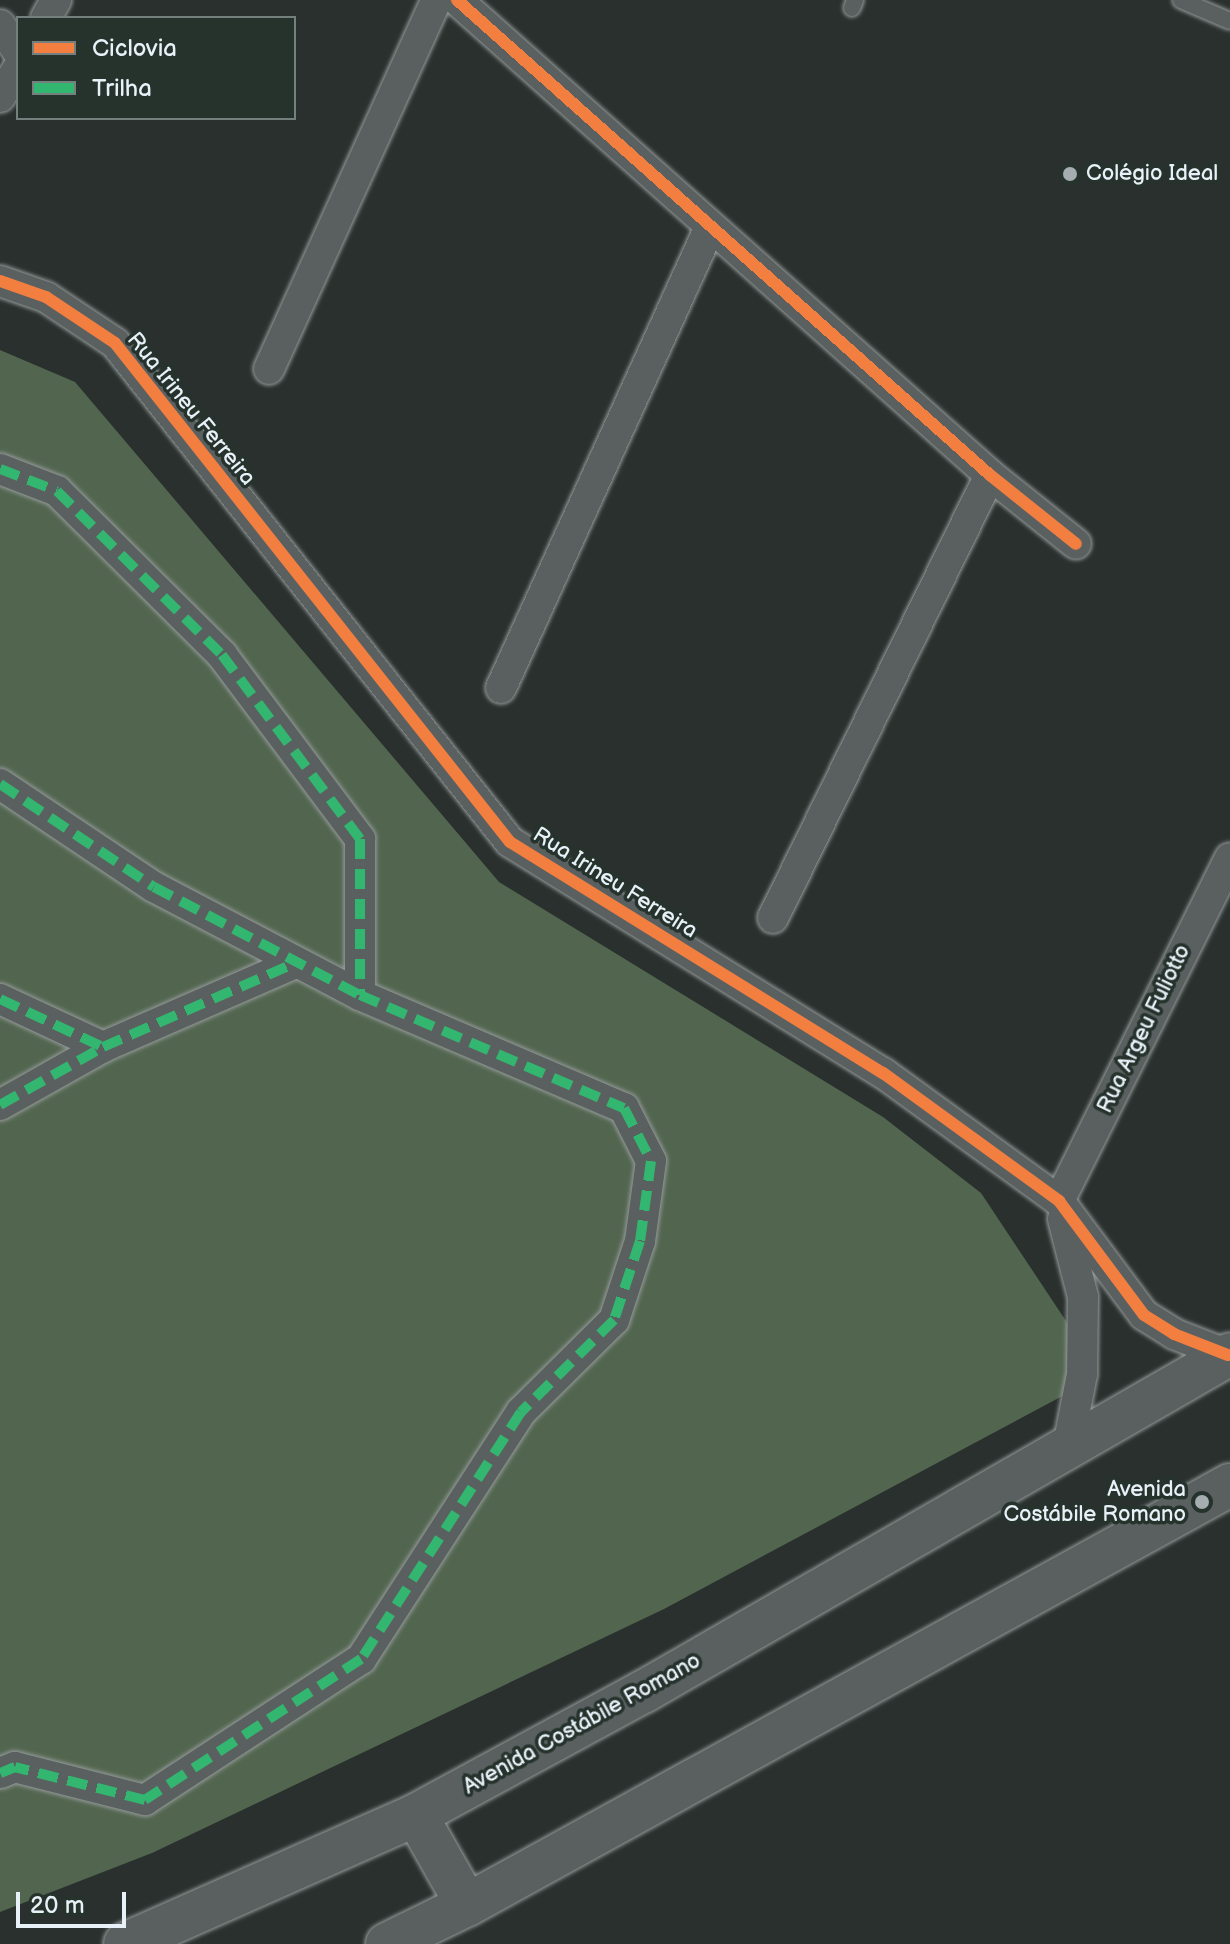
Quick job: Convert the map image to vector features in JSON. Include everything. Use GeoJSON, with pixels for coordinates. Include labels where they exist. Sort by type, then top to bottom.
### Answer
{"type":"FeatureCollection","features":[{"type":"Feature","properties":{"kind":"main road","name":"Avenida Costábile Romano"},"geometry":{"type":"LineString","coordinates":[[125,1944],[416,1815],[1067,1451],[1229,1355]]}},
{"type":"Feature","properties":{"kind":"main road"},"geometry":{"type":"LineString","coordinates":[[387,1944],[467,1905],[1230,1485]]}},
{"type":"Feature","properties":{"kind":"main road"},"geometry":{"type":"LineString","coordinates":[[416,1815],[467,1905]]}},
{"type":"Feature","properties":{"kind":"street"},"geometry":{"type":"LineString","coordinates":[[269,369],[436,0]]}},
{"type":"Feature","properties":{"kind":"street"},"geometry":{"type":"LineString","coordinates":[[457,0],[990,475],[1076,544]]}},
{"type":"Feature","properties":{"kind":"street"},"geometry":{"type":"LineString","coordinates":[[0,25],[16,49]]}},
{"type":"Feature","properties":{"kind":"street"},"geometry":{"type":"LineString","coordinates":[[0,97],[16,71]]}},
{"type":"Feature","properties":{"kind":"street"},"geometry":{"type":"LineString","coordinates":[[501,688],[710,227]]}},
{"type":"Feature","properties":{"kind":"street","name":"Rua Irineu Ferreira"},"geometry":{"type":"LineString","coordinates":[[0,281],[46,297],[115,343],[510,842],[883,1073],[1059,1201],[1144,1315],[1174,1334],[1229,1355]]}},
{"type":"Feature","properties":{"kind":"street"},"geometry":{"type":"LineString","coordinates":[[0,469],[57,491],[222,655],[360,839],[360,995]]}},
{"type":"Feature","properties":{"kind":"street"},"geometry":{"type":"LineString","coordinates":[[773,918],[990,475]]}},
{"type":"Feature","properties":{"kind":"street"},"geometry":{"type":"LineString","coordinates":[[0,784],[154,887],[295,963],[360,995],[624,1108],[651,1161],[640,1241],[614,1320],[521,1412],[361,1659],[145,1800],[15,1767],[0,1773]]}},
{"type":"Feature","properties":{"kind":"street","name":"Rua Argeu Fuliotto"},"geometry":{"type":"LineString","coordinates":[[1059,1201],[1230,858]]}},
{"type":"Feature","properties":{"kind":"street"},"geometry":{"type":"LineString","coordinates":[[0,1105],[103,1047],[295,963]]}},
{"type":"Feature","properties":{"kind":"street"},"geometry":{"type":"LineString","coordinates":[[0,999],[103,1047]]}},
{"type":"Feature","properties":{"kind":"street"},"geometry":{"type":"LineString","coordinates":[[1059,1201],[1083,1297],[1082,1374],[1067,1451]]}},
{"type":"Feature","properties":{"kind":"lane"},"geometry":{"type":"LineString","coordinates":[[1181,0],[1230,21]]}},
{"type":"Feature","properties":{"kind":"green space"},"geometry":{"type":"Polygon","coordinates":[[[0,350],[75,382],[499,882],[883,1117],[981,1193],[1072,1330],[1068,1393],[664,1609],[152,1853],[0,1912],[0,350]]]}},
{"type":"Feature","properties":{"kind":"marked path"},"geometry":{"type":"LineString","coordinates":[[0,469],[57,491],[222,655],[360,839],[360,995],[624,1108],[651,1161],[640,1241],[614,1320],[521,1412],[361,1659],[145,1800],[15,1767],[0,1773]]}},
{"type":"Feature","properties":{"kind":"marked path"},"geometry":{"type":"LineString","coordinates":[[0,784],[154,887],[360,995]]}},
{"type":"Feature","properties":{"kind":"marked path"},"geometry":{"type":"LineString","coordinates":[[0,999],[103,1047],[295,963]]}},
{"type":"Feature","properties":{"kind":"marked path"},"geometry":{"type":"LineString","coordinates":[[0,1105],[103,1047]]}},
{"type":"Feature","properties":{"kind":"cycle path"},"geometry":{"type":"LineString","coordinates":[[457,0],[990,475],[1076,544]]}},
{"type":"Feature","properties":{"kind":"cycle path"},"geometry":{"type":"LineString","coordinates":[[0,281],[46,297],[115,343],[510,842],[883,1073],[1059,1201],[1144,1315],[1174,1334],[1228,1355]]}},
{"type":"Feature","properties":{"kind":"place","name":"Colégio Ideal"},"geometry":{"type":"Point","coordinates":[1070,174]}},
{"type":"Feature","properties":{"kind":"place","name":"Avenida Costábile Romano"},"geometry":{"type":"Point","coordinates":[1202,1502]}}]}
